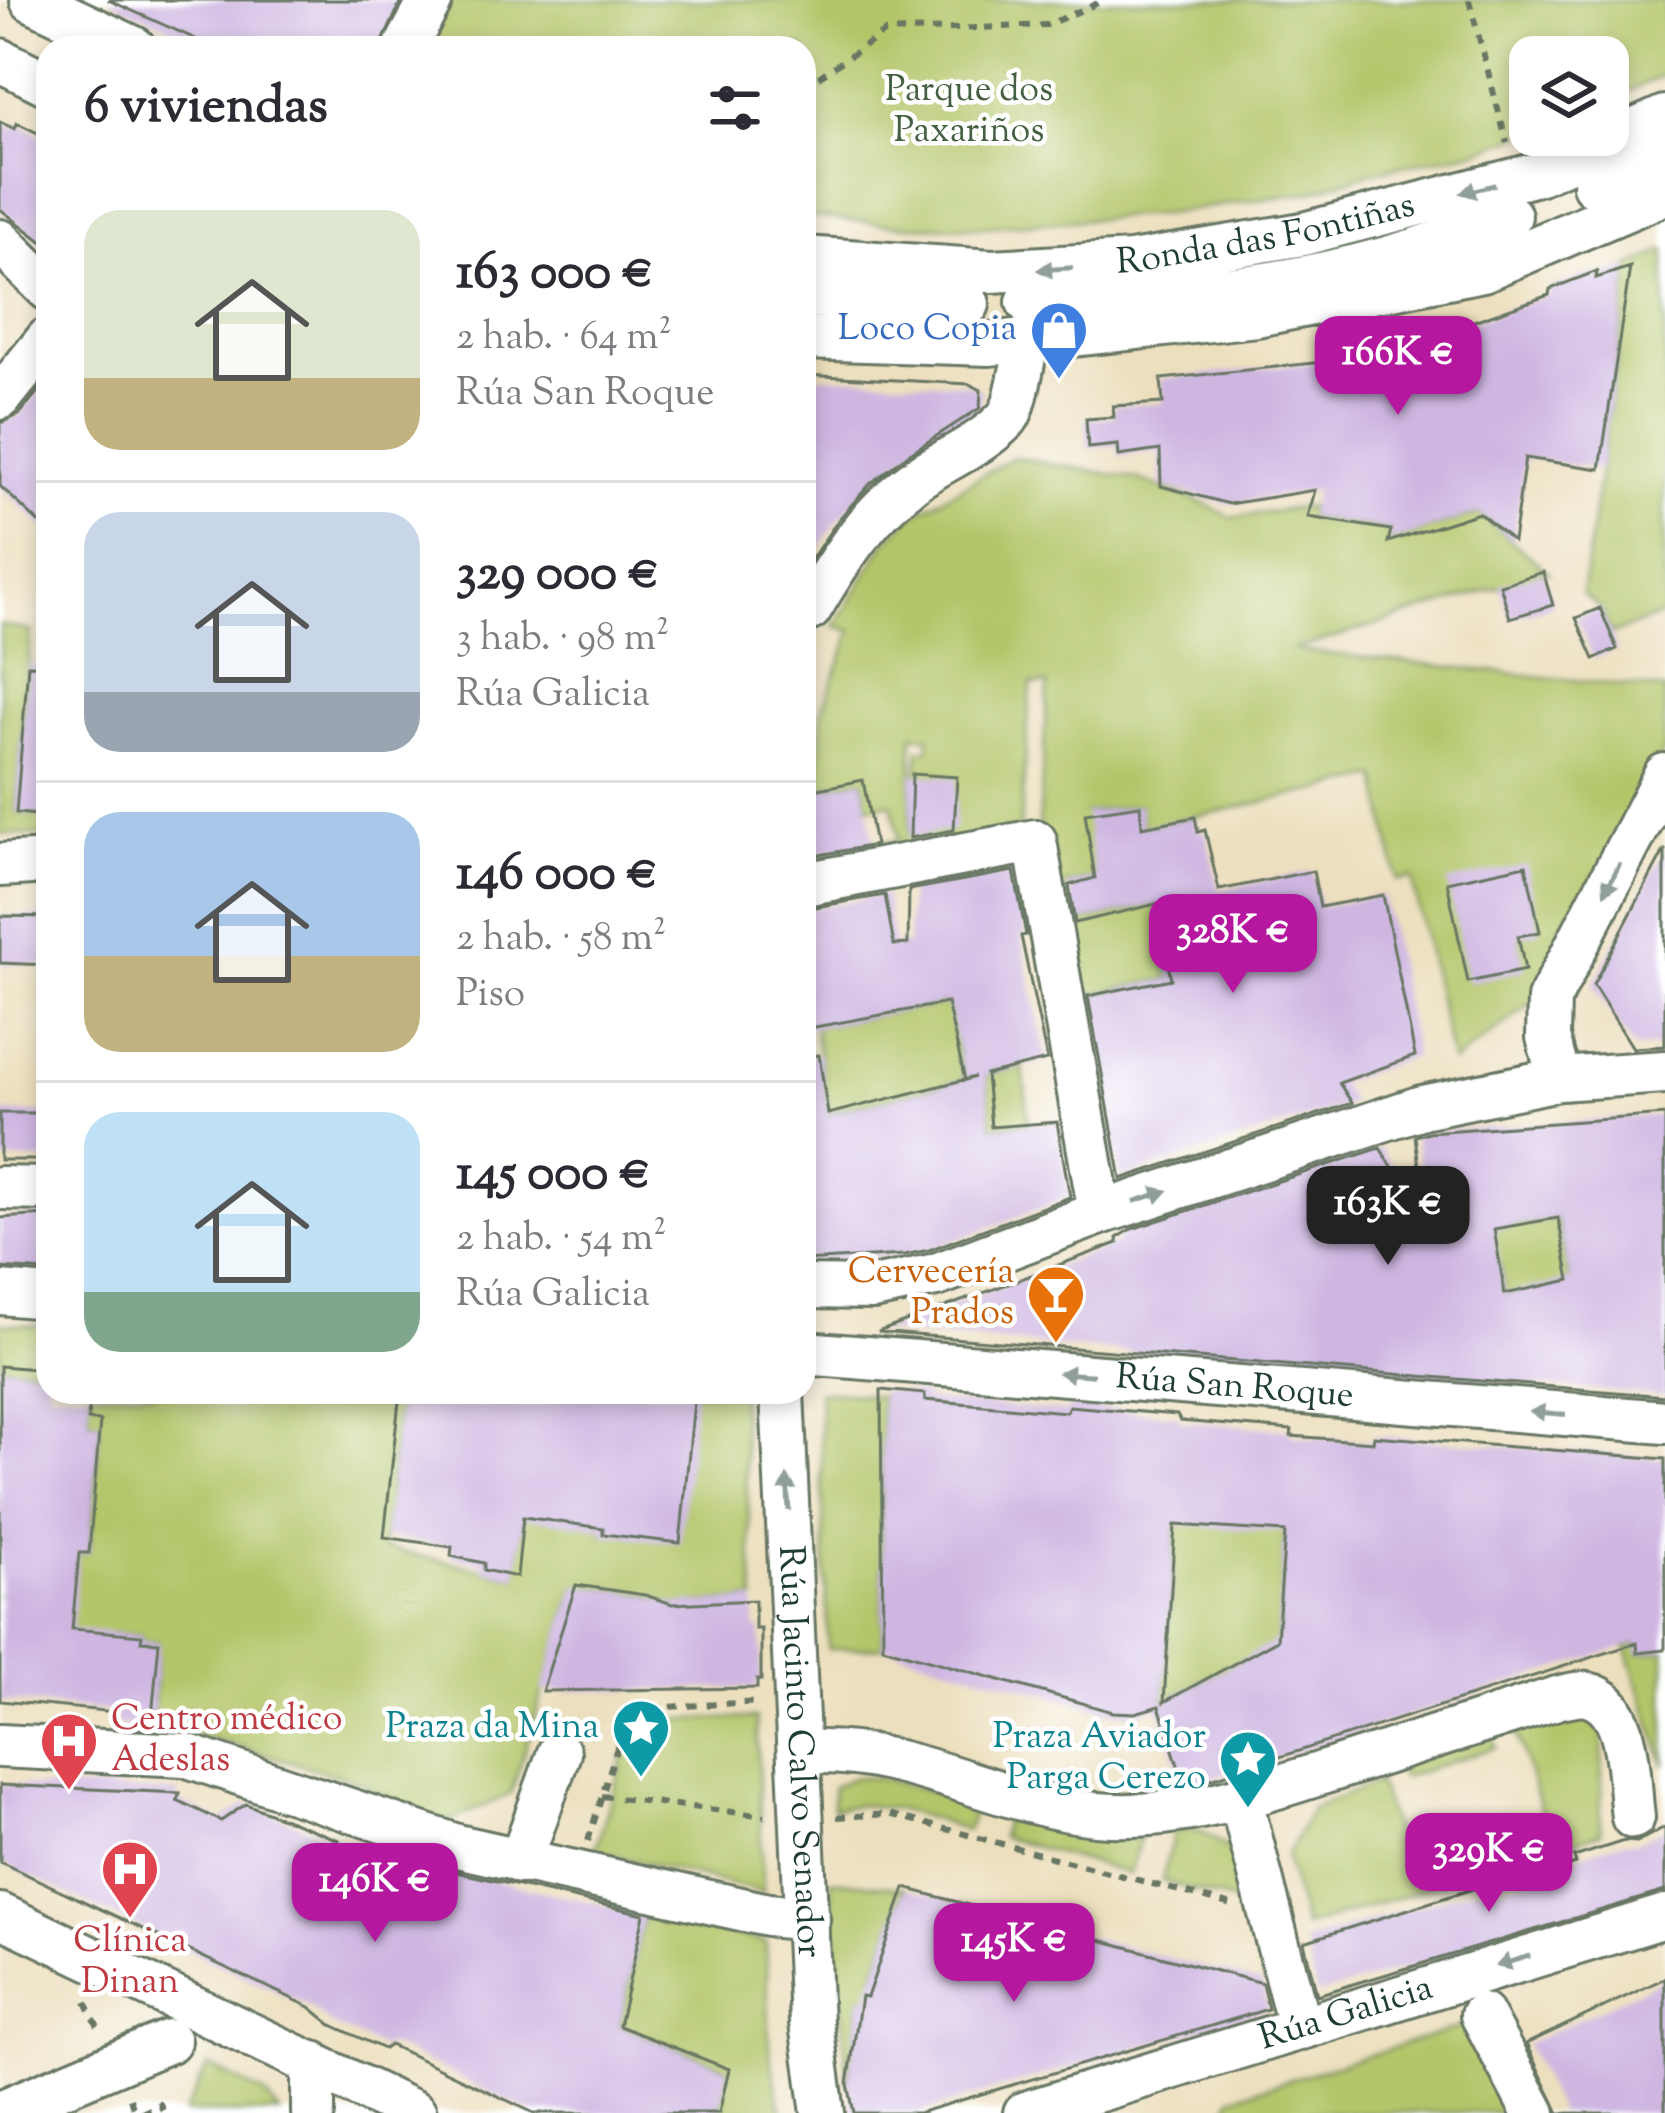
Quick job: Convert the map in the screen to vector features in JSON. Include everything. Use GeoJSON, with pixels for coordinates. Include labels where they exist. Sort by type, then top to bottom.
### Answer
{"type":"FeatureCollection","features":[{"type":"Feature","properties":{"kind":"street"},"geometry":{"type":"LineString","coordinates":[[32,0],[108,36]]}},
{"type":"Feature","properties":{"kind":"street"},"geometry":{"type":"LineString","coordinates":[[412,36],[431,0]]}},
{"type":"Feature","properties":{"kind":"street"},"geometry":{"type":"LineString","coordinates":[[0,32],[36,47]]}},
{"type":"Feature","properties":{"kind":"street"},"geometry":{"type":"LineString","coordinates":[[0,61],[36,78]]}},
{"type":"Feature","properties":{"kind":"street","name":"Ronda das Fontiñas"},"geometry":{"type":"LineString","coordinates":[[816,260],[980,287],[1131,263],[1303,234],[1665,117]]}},
{"type":"Feature","properties":{"kind":"street"},"geometry":{"type":"LineString","coordinates":[[1594,185],[1665,157]]}},
{"type":"Feature","properties":{"kind":"street"},"geometry":{"type":"LineString","coordinates":[[1524,163],[1558,239]]}},
{"type":"Feature","properties":{"kind":"street","name":"Ronda das Fontiñas"},"geometry":{"type":"LineString","coordinates":[[816,337],[1257,315],[1483,270],[1665,193]]}},
{"type":"Feature","properties":{"kind":"street"},"geometry":{"type":"LineString","coordinates":[[1015,328],[1359,266],[1456,238],[1510,216]]}},
{"type":"Feature","properties":{"kind":"street"},"geometry":{"type":"LineString","coordinates":[[0,241],[36,278]]}},
{"type":"Feature","properties":{"kind":"street"},"geometry":{"type":"LineString","coordinates":[[816,295],[980,287],[1015,328],[1010,415],[982,440],[919,478],[873,514],[843,553],[816,601]]}},
{"type":"Feature","properties":{"kind":"street"},"geometry":{"type":"LineString","coordinates":[[0,398],[36,354]]}},
{"type":"Feature","properties":{"kind":"street"},"geometry":{"type":"LineString","coordinates":[[1558,1079],[1548,1037],[1549,999],[1665,775]]}},
{"type":"Feature","properties":{"kind":"street"},"geometry":{"type":"LineString","coordinates":[[816,881],[1035,841],[1100,1213]]}},
{"type":"Feature","properties":{"kind":"street"},"geometry":{"type":"LineString","coordinates":[[0,865],[36,863]]}},
{"type":"Feature","properties":{"kind":"street"},"geometry":{"type":"LineString","coordinates":[[822,1287],[873,1288],[936,1276],[1100,1213],[1422,1107],[1558,1079],[1665,1072]]}},
{"type":"Feature","properties":{"kind":"street"},"geometry":{"type":"LineString","coordinates":[[0,1188],[36,1189]]}},
{"type":"Feature","properties":{"kind":"street"},"geometry":{"type":"LineString","coordinates":[[0,1293],[36,1297]]}},
{"type":"Feature","properties":{"kind":"street","name":"Rúa San Roque"},"geometry":{"type":"LineString","coordinates":[[816,1354],[1665,1422]]}},
{"type":"Feature","properties":{"kind":"street","name":"Rúa Jacinto Calvo Senador"},"geometry":{"type":"LineString","coordinates":[[783,1404],[811,2023],[823,2113]]}},
{"type":"Feature","properties":{"kind":"street"},"geometry":{"type":"LineString","coordinates":[[800,1753],[881,1757],[1058,1808],[1170,1815],[1557,1698],[1586,1694],[1610,1705],[1619,1721],[1633,1816]]}},
{"type":"Feature","properties":{"kind":"street"},"geometry":{"type":"LineString","coordinates":[[0,1746],[185,1754],[457,1846],[768,1915],[808,1919]]}},
{"type":"Feature","properties":{"kind":"street"},"geometry":{"type":"LineString","coordinates":[[520,1862],[559,1753]]}},
{"type":"Feature","properties":{"kind":"street"},"geometry":{"type":"LineString","coordinates":[[1240,1797],[1294,2006]]}},
{"type":"Feature","properties":{"kind":"street"},"geometry":{"type":"LineString","coordinates":[[0,1915],[341,2084],[415,2113]]}},
{"type":"Feature","properties":{"kind":"street","name":"Rúa Galicia"},"geometry":{"type":"LineString","coordinates":[[1025,2113],[1665,1916]]}},
{"type":"Feature","properties":{"kind":"street"},"geometry":{"type":"LineString","coordinates":[[1482,2015],[1534,2113]]}},
{"type":"Feature","properties":{"kind":"street"},"geometry":{"type":"LineString","coordinates":[[0,2112],[169,2041]]}},
{"type":"Feature","properties":{"kind":"street"},"geometry":{"type":"LineString","coordinates":[[313,2113],[341,2084]]}},
{"type":"Feature","properties":{"kind":"path"},"geometry":{"type":"LineString","coordinates":[[816,79],[886,32],[1047,25],[1106,0]]}},
{"type":"Feature","properties":{"kind":"path"},"geometry":{"type":"LineString","coordinates":[[1469,0],[1524,163]]}},
{"type":"Feature","properties":{"kind":"path"},"geometry":{"type":"LineString","coordinates":[[578,1874],[629,1709],[763,1702]]}},
{"type":"Feature","properties":{"kind":"path"},"geometry":{"type":"LineString","coordinates":[[602,1796],[766,1816]]}},
{"type":"Feature","properties":{"kind":"path"},"geometry":{"type":"LineString","coordinates":[[828,1817],[889,1814],[1270,1914]]}},
{"type":"Feature","properties":{"kind":"path"},"geometry":{"type":"LineString","coordinates":[[142,2113],[160,2104],[164,2113]]}},
{"type":"Feature","properties":{"kind":"green space","name":"Parque dos Paxariños"},"geometry":{"type":"Polygon","coordinates":[[[447,0],[1665,0],[1665,74],[1629,91],[1629,36],[1509,36],[1509,140],[1481,150],[1376,171],[1309,192],[1165,214],[984,227],[909,226],[816,217],[816,36],[428,36],[447,0]]]}},
{"type":"Feature","properties":{"kind":"green space"},"geometry":{"type":"Polygon","coordinates":[[[1665,250],[1665,614],[1611,634],[1600,608],[1582,594],[1630,267],[1665,250]]]}},
{"type":"Feature","properties":{"kind":"green space"},"geometry":{"type":"Polygon","coordinates":[[[1013,457],[1137,479],[1231,518],[1311,506],[1308,517],[1391,530],[1390,541],[1479,513],[1548,572],[1293,650],[1665,690],[1665,750],[1540,997],[1452,1063],[1412,878],[1397,880],[1378,777],[1142,828],[1139,805],[1086,813],[1148,866],[1059,887],[1039,823],[1048,684],[1031,684],[1020,828],[888,855],[884,843],[899,839],[892,803],[868,807],[863,780],[819,788],[822,710],[852,631],[835,626],[885,543],[915,514],[1013,457]],[[913,735],[910,835],[919,750],[928,750],[929,737],[913,735]]]}},
{"type":"Feature","properties":{"kind":"green space"},"geometry":{"type":"Polygon","coordinates":[[[0,625],[31,631],[16,812],[36,814],[36,836],[0,834],[0,625]]]}},
{"type":"Feature","properties":{"kind":"green space"},"geometry":{"type":"Polygon","coordinates":[[[1156,904],[1171,978],[1080,997],[1062,926],[1156,904]]]}},
{"type":"Feature","properties":{"kind":"green space"},"geometry":{"type":"Polygon","coordinates":[[[963,1000],[956,1042],[965,1080],[828,1113],[816,1027],[963,1000]]]}},
{"type":"Feature","properties":{"kind":"green space"},"geometry":{"type":"Polygon","coordinates":[[[1023,1066],[1029,1124],[991,1127],[986,1075],[1023,1066]]]}},
{"type":"Feature","properties":{"kind":"green space"},"geometry":{"type":"Polygon","coordinates":[[[1557,1218],[1571,1286],[1505,1294],[1500,1264],[1433,1276],[1494,1228],[1557,1218]]]}},
{"type":"Feature","properties":{"kind":"green space"},"geometry":{"type":"Polygon","coordinates":[[[0,1323],[36,1326],[36,1369],[0,1366],[0,1323]]]}},
{"type":"Feature","properties":{"kind":"green space"},"geometry":{"type":"Polygon","coordinates":[[[819,1391],[881,1396],[883,1647],[828,1649],[819,1391]]]}},
{"type":"Feature","properties":{"kind":"green space"},"geometry":{"type":"Polygon","coordinates":[[[89,1404],[399,1404],[383,1548],[516,1577],[526,1496],[603,1528],[603,1534],[687,1404],[741,1404],[755,1600],[673,1605],[645,1595],[576,1586],[511,1794],[438,1826],[360,1782],[193,1733],[194,1718],[153,1714],[158,1642],[115,1633],[113,1650],[0,1595],[89,1552],[100,1421],[88,1420],[89,1404]]]}},
{"type":"Feature","properties":{"kind":"green space"},"geometry":{"type":"Polygon","coordinates":[[[1286,1521],[1277,1642],[1163,1702],[1175,1524],[1286,1521]]]}},
{"type":"Feature","properties":{"kind":"green space"},"geometry":{"type":"Polygon","coordinates":[[[1637,1643],[1639,1653],[1665,1650],[1665,1765],[1626,1646],[1637,1643]]]}},
{"type":"Feature","properties":{"kind":"green space"},"geometry":{"type":"Polygon","coordinates":[[[1575,1711],[1595,1722],[1603,1733],[1600,1833],[1304,1927],[1286,1856],[1312,1808],[1378,1782],[1410,1878],[1547,1831],[1515,1727],[1575,1711]]]}},
{"type":"Feature","properties":{"kind":"green space"},"geometry":{"type":"Polygon","coordinates":[[[756,1718],[763,1892],[595,1851],[635,1720],[756,1718]]]}},
{"type":"Feature","properties":{"kind":"green space"},"geometry":{"type":"Polygon","coordinates":[[[1492,1735],[1496,1747],[1401,1778],[1397,1766],[1492,1735]]]}},
{"type":"Feature","properties":{"kind":"green space"},"geometry":{"type":"Polygon","coordinates":[[[855,1777],[878,1778],[976,1803],[967,1830],[884,1807],[833,1808],[832,1787],[855,1777]]]}},
{"type":"Feature","properties":{"kind":"green space"},"geometry":{"type":"Polygon","coordinates":[[[1006,1812],[1090,1835],[1140,1838],[1130,1874],[1001,1837],[1006,1812]]]}},
{"type":"Feature","properties":{"kind":"green space"},"geometry":{"type":"Polygon","coordinates":[[[1197,1830],[1229,1851],[1250,1906],[1162,1881],[1174,1832],[1197,1830]]]}},
{"type":"Feature","properties":{"kind":"green space"},"geometry":{"type":"Polygon","coordinates":[[[831,1880],[905,1888],[875,1973],[881,1981],[878,1999],[861,1997],[848,2086],[831,1880]]]}},
{"type":"Feature","properties":{"kind":"green space"},"geometry":{"type":"Polygon","coordinates":[[[644,1914],[766,1942],[770,2053],[782,2113],[719,2113],[728,2068],[619,2026],[644,1914]]]}},
{"type":"Feature","properties":{"kind":"green space"},"geometry":{"type":"Polygon","coordinates":[[[1477,2022],[1522,2113],[1226,2112],[1232,2097],[1477,2022]]]}},
{"type":"Feature","properties":{"kind":"green space"},"geometry":{"type":"Polygon","coordinates":[[[208,2066],[264,2094],[279,2113],[184,2113],[208,2066]]]}},
{"type":"Feature","properties":{"kind":"building"},"geometry":{"type":"Polygon","coordinates":[[[108,0],[402,0],[386,36],[189,36],[108,0]]]}},
{"type":"Feature","properties":{"kind":"building"},"geometry":{"type":"Polygon","coordinates":[[[0,122],[15,129],[17,123],[36,132],[36,237],[0,209],[0,122]]]}},
{"type":"Feature","properties":{"kind":"building"},"geometry":{"type":"Polygon","coordinates":[[[1630,267],[1600,469],[1525,458],[1513,541],[1479,513],[1388,542],[1391,530],[1308,517],[1315,490],[1229,504],[1161,486],[1160,450],[1119,456],[1118,445],[1088,448],[1086,419],[1114,417],[1113,406],[1163,403],[1161,379],[1333,361],[1416,341],[1549,295],[1550,289],[1597,271],[1596,278],[1630,267]]]}},
{"type":"Feature","properties":{"kind":"building"},"geometry":{"type":"Polygon","coordinates":[[[816,376],[969,384],[981,390],[980,408],[870,484],[816,552],[816,376]]]}},
{"type":"Feature","properties":{"kind":"building"},"geometry":{"type":"Polygon","coordinates":[[[36,394],[36,520],[0,486],[0,423],[19,415],[36,394]]]}},
{"type":"Feature","properties":{"kind":"building"},"geometry":{"type":"Polygon","coordinates":[[[1543,572],[1553,605],[1510,618],[1500,585],[1543,572]]]}},
{"type":"Feature","properties":{"kind":"building"},"geometry":{"type":"Polygon","coordinates":[[[1600,608],[1617,649],[1594,659],[1576,618],[1600,608]]]}},
{"type":"Feature","properties":{"kind":"building"},"geometry":{"type":"Polygon","coordinates":[[[28,665],[36,665],[36,815],[16,813],[28,665]]]}},
{"type":"Feature","properties":{"kind":"building"},"geometry":{"type":"Polygon","coordinates":[[[912,774],[957,777],[954,830],[910,838],[912,774]]]}},
{"type":"Feature","properties":{"kind":"building"},"geometry":{"type":"Polygon","coordinates":[[[863,780],[875,845],[816,856],[816,790],[863,780]]]}},
{"type":"Feature","properties":{"kind":"building"},"geometry":{"type":"Polygon","coordinates":[[[1140,805],[1142,827],[1195,817],[1198,832],[1205,830],[1219,890],[1313,871],[1320,907],[1383,895],[1415,1056],[1339,1083],[1352,1103],[1121,1179],[1088,996],[1171,979],[1156,904],[1075,923],[1069,885],[1095,878],[1085,813],[1140,805]]]}},
{"type":"Feature","properties":{"kind":"building"},"geometry":{"type":"Polygon","coordinates":[[[1665,849],[1665,1046],[1633,1048],[1593,985],[1665,849]]]}},
{"type":"Feature","properties":{"kind":"building"},"geometry":{"type":"Polygon","coordinates":[[[1526,865],[1540,932],[1518,936],[1525,970],[1468,982],[1447,882],[1526,865]]]}},
{"type":"Feature","properties":{"kind":"building"},"geometry":{"type":"Polygon","coordinates":[[[1014,871],[1026,935],[1021,936],[1047,1060],[986,1075],[991,1127],[1057,1122],[1070,1197],[929,1250],[816,1260],[816,1055],[828,1114],[965,1080],[947,1003],[816,1027],[816,907],[885,895],[894,945],[908,944],[909,890],[1014,871]]]}},
{"type":"Feature","properties":{"kind":"building"},"geometry":{"type":"Polygon","coordinates":[[[0,916],[36,917],[36,964],[0,963],[0,916]]]}},
{"type":"Feature","properties":{"kind":"building"},"geometry":{"type":"Polygon","coordinates":[[[0,1113],[36,1113],[36,1160],[0,1160],[0,1113]]]}},
{"type":"Feature","properties":{"kind":"building"},"geometry":{"type":"Polygon","coordinates":[[[1665,1115],[1665,1396],[878,1332],[1118,1243],[1117,1238],[1132,1229],[1380,1148],[1426,1219],[1415,1136],[1665,1115]],[[1558,1218],[1494,1229],[1505,1294],[1570,1280],[1558,1218]]]}},
{"type":"Feature","properties":{"kind":"building"},"geometry":{"type":"Polygon","coordinates":[[[36,1216],[36,1270],[0,1268],[0,1218],[36,1216]]]}},
{"type":"Feature","properties":{"kind":"building"},"geometry":{"type":"Polygon","coordinates":[[[0,1366],[36,1369],[36,1404],[89,1404],[88,1420],[100,1421],[89,1553],[79,1553],[72,1629],[142,1635],[141,1641],[159,1642],[151,1728],[115,1726],[116,1712],[0,1701],[0,1366]]]}},
{"type":"Feature","properties":{"kind":"building"},"geometry":{"type":"Polygon","coordinates":[[[881,1390],[925,1394],[925,1400],[1066,1412],[1069,1406],[1177,1415],[1180,1421],[1292,1430],[1291,1436],[1373,1442],[1374,1436],[1665,1459],[1665,1650],[1638,1653],[1637,1643],[1214,1778],[1184,1784],[1159,1706],[1135,1713],[1113,1712],[883,1647],[881,1390]],[[1175,1525],[1164,1702],[1277,1640],[1285,1532],[1175,1525]]]}},
{"type":"Feature","properties":{"kind":"building"},"geometry":{"type":"Polygon","coordinates":[[[399,1404],[694,1404],[680,1543],[603,1534],[603,1528],[523,1517],[517,1577],[451,1556],[452,1547],[384,1537],[399,1404]]]}},
{"type":"Feature","properties":{"kind":"building"},"geometry":{"type":"Polygon","coordinates":[[[576,1585],[672,1604],[755,1600],[755,1629],[761,1629],[757,1688],[542,1691],[576,1585]]]}},
{"type":"Feature","properties":{"kind":"building"},"geometry":{"type":"Polygon","coordinates":[[[0,1785],[180,1793],[177,1800],[221,1821],[246,1804],[339,1840],[325,1870],[384,1897],[385,1856],[644,1914],[619,2026],[729,2069],[719,2113],[534,2113],[390,2045],[384,2049],[332,2025],[310,2007],[0,1862],[0,1785]]]}},
{"type":"Feature","properties":{"kind":"building"},"geometry":{"type":"Polygon","coordinates":[[[1665,1827],[1665,1891],[1317,1995],[1304,1942],[1495,1882],[1497,1889],[1539,1876],[1576,1864],[1574,1857],[1624,1841],[1637,1842],[1665,1827]]]}},
{"type":"Feature","properties":{"kind":"building"},"geometry":{"type":"Polygon","coordinates":[[[905,1888],[1262,1983],[1268,2009],[918,2113],[854,2113],[848,2084],[861,1996],[867,1997],[905,1888]]]}},
{"type":"Feature","properties":{"kind":"building"},"geometry":{"type":"Polygon","coordinates":[[[1665,1978],[1665,2113],[1559,2113],[1526,2044],[1665,1978]]]}},
{"type":"Feature","properties":{"kind":"place","name":"Loco Copia"},"geometry":{"type":"Point","coordinates":[1059,381]}},
{"type":"Feature","properties":{"kind":"place","name":"Cervecería Prados"},"geometry":{"type":"Point","coordinates":[1056,1345]}},
{"type":"Feature","properties":{"kind":"place","name":"Praza da Mina"},"geometry":{"type":"Point","coordinates":[641,1779]}},
{"type":"Feature","properties":{"kind":"place","name":"Centro médico Adeslas"},"geometry":{"type":"Point","coordinates":[69,1792]}},
{"type":"Feature","properties":{"kind":"place","name":"Praza Aviador Parga Cerezo"},"geometry":{"type":"Point","coordinates":[1248,1810]}},
{"type":"Feature","properties":{"kind":"place","name":"Clínica Dinan"},"geometry":{"type":"Point","coordinates":[130,1920]}}]}
